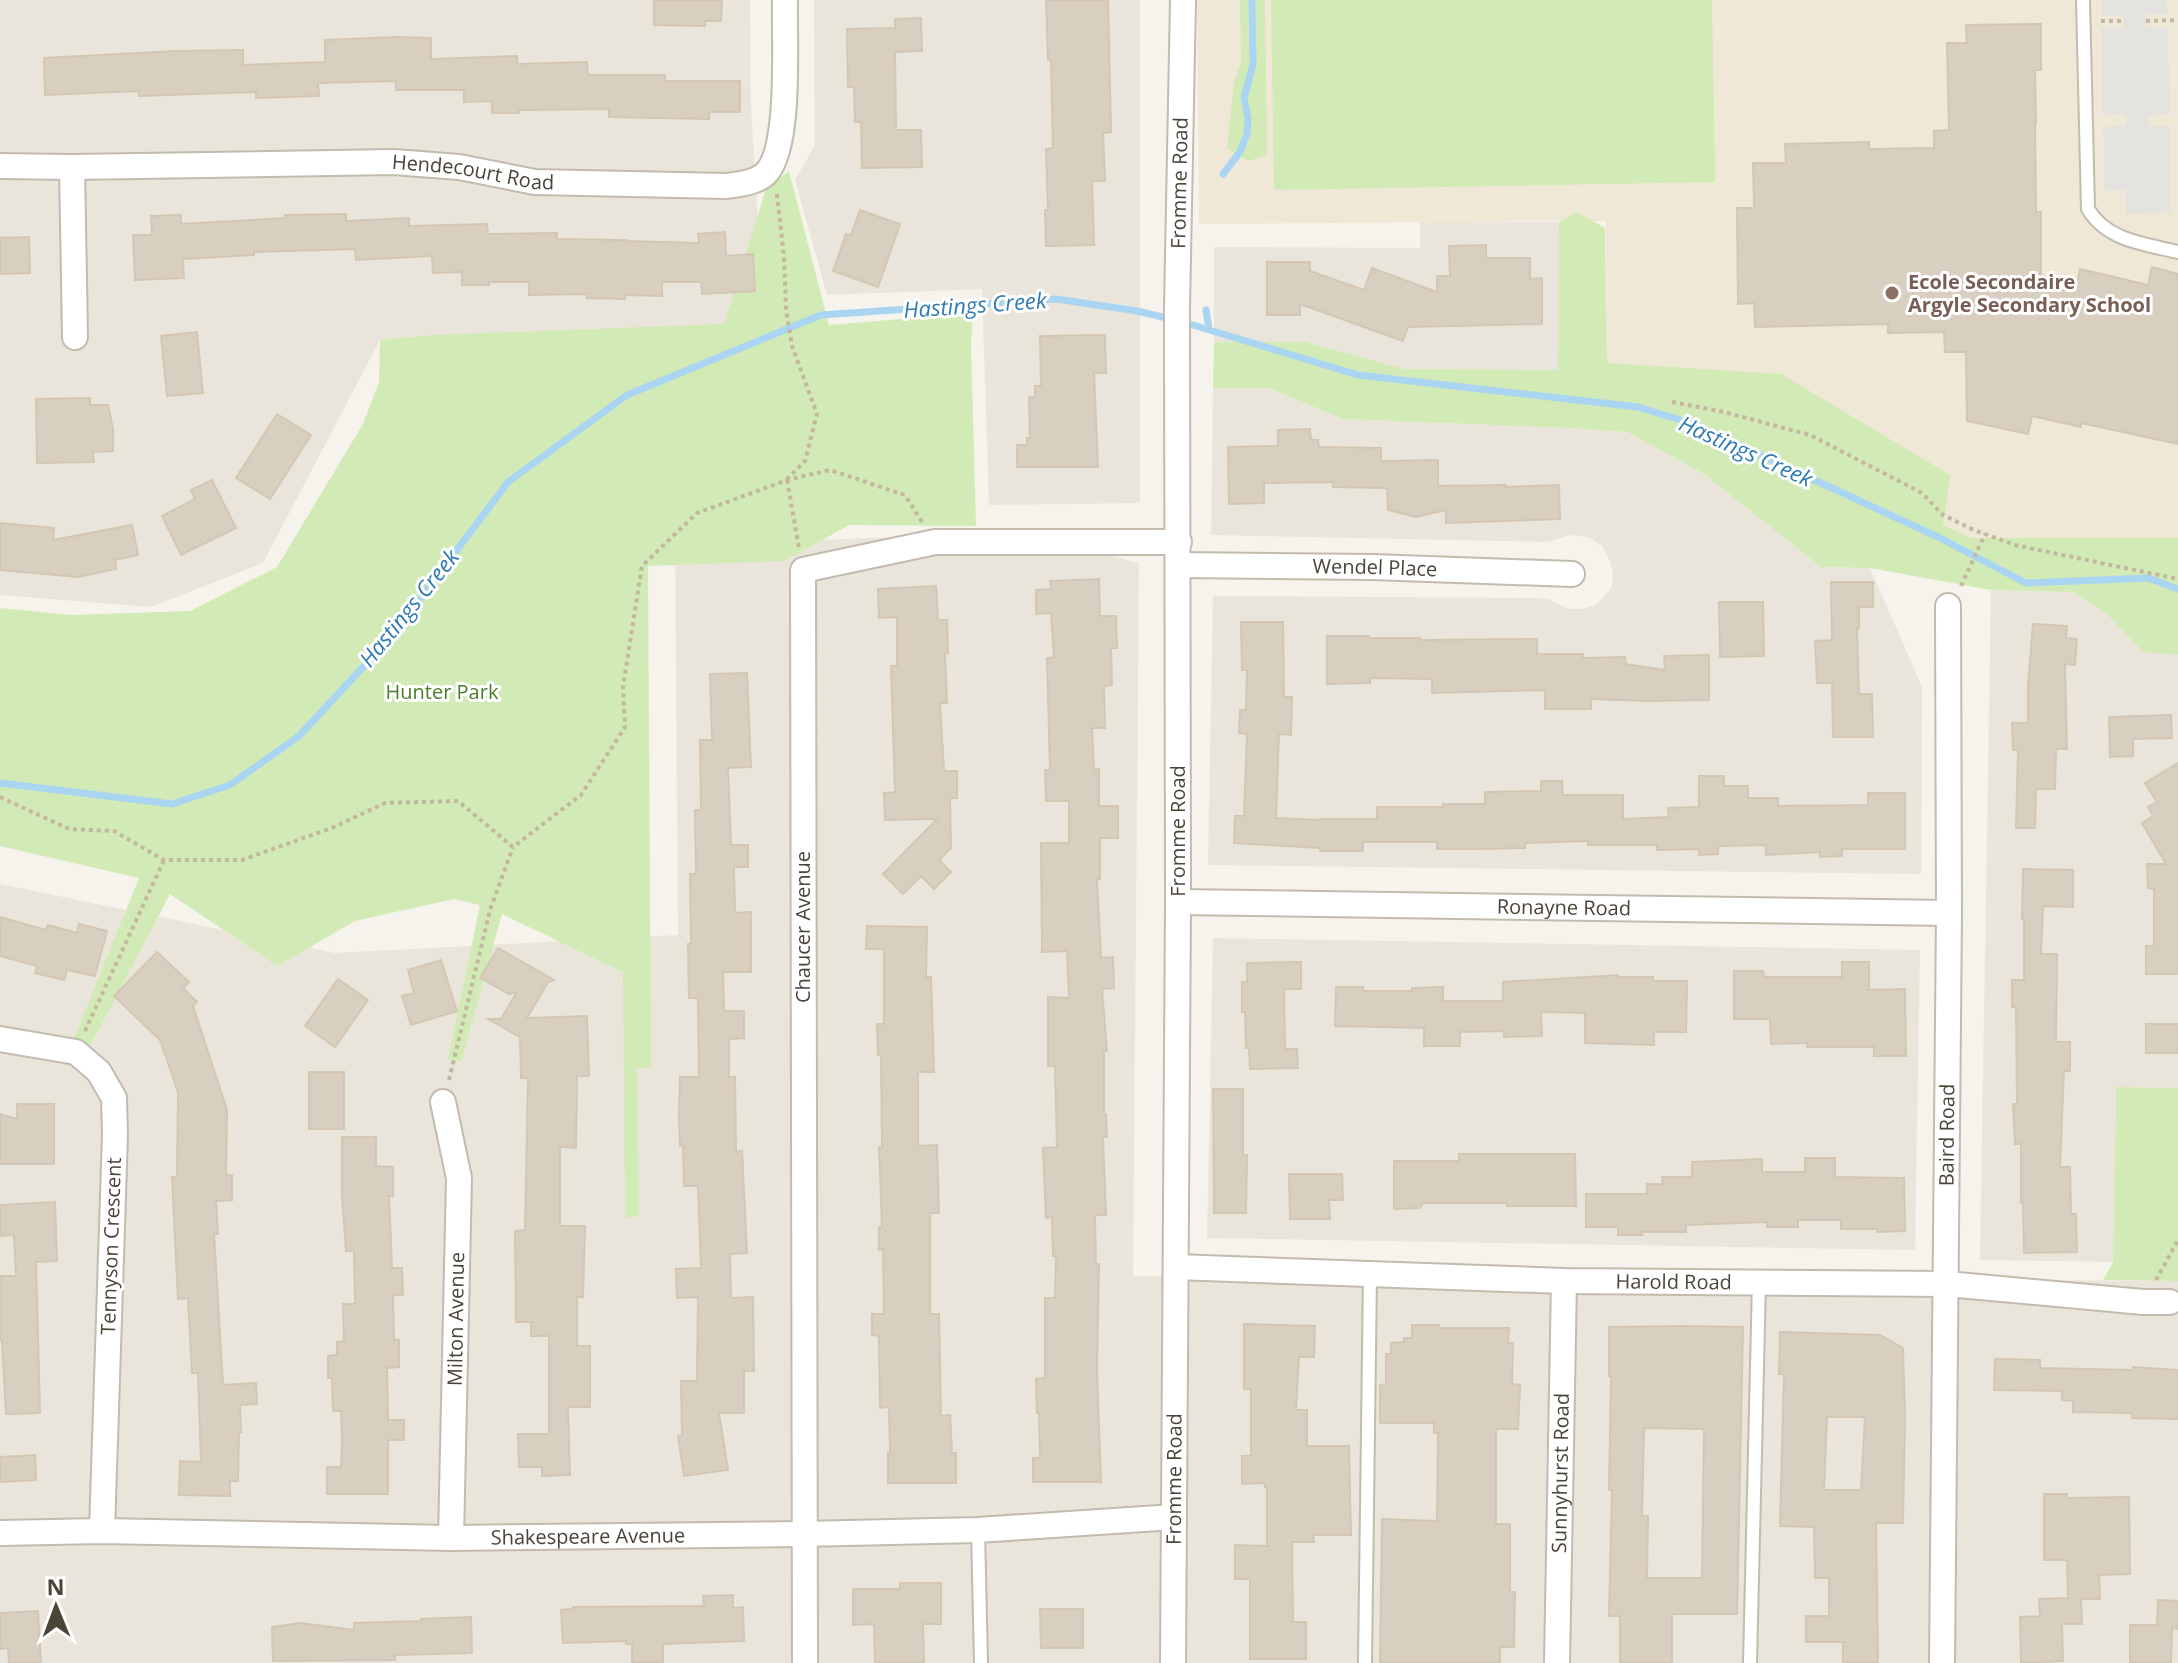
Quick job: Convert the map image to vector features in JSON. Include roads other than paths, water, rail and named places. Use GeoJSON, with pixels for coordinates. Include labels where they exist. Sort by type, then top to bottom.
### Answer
{"type":"FeatureCollection","features":[{"type":"Feature","properties":{"kind":"street","name":"Hendecourt Road"},"geometry":{"type":"LineString","coordinates":[[0,166],[394,162],[459,167],[535,182],[726,186],[747,183],[767,172],[779,147],[783,114],[785,0]]}},
{"type":"Feature","properties":{"kind":"street","name":"Fromme Road"},"geometry":{"type":"LineString","coordinates":[[1173,1663],[1178,902],[1177,308],[1183,0]]}},
{"type":"Feature","properties":{"kind":"street"},"geometry":{"type":"LineString","coordinates":[[72,167],[75,337]]}},
{"type":"Feature","properties":{"kind":"street","name":"Chaucer Avenue"},"geometry":{"type":"LineString","coordinates":[[805,1663],[803,570],[935,542],[1179,553]]}},
{"type":"Feature","properties":{"kind":"street","name":"Wendel Place"},"geometry":{"type":"LineString","coordinates":[[1179,553],[1372,567],[1572,574]]}},
{"type":"Feature","properties":{"kind":"street","name":"Baird Road"},"geometry":{"type":"LineString","coordinates":[[1942,1663],[1947,1284],[1948,606]]}},
{"type":"Feature","properties":{"kind":"street","name":"Ronayne Road"},"geometry":{"type":"LineString","coordinates":[[1178,902],[1949,913]]}},
{"type":"Feature","properties":{"kind":"street","name":"Tennyson Crescent"},"geometry":{"type":"LineString","coordinates":[[0,1039],[76,1052],[99,1072],[114,1098],[102,1531]]}},
{"type":"Feature","properties":{"kind":"street","name":"Milton Avenue"},"geometry":{"type":"LineString","coordinates":[[443,1102],[459,1178],[451,1538]]}},
{"type":"Feature","properties":{"kind":"street","name":"Harold Road"},"geometry":{"type":"LineString","coordinates":[[1176,1267],[1564,1281],[1947,1284],[2170,1302]]}},
{"type":"Feature","properties":{"kind":"street","name":"Sunnyhurst Road"},"geometry":{"type":"LineString","coordinates":[[1557,1663],[1564,1281]]}},
{"type":"Feature","properties":{"kind":"street","name":"Shakespeare Avenue"},"geometry":{"type":"LineString","coordinates":[[0,1533],[102,1531],[451,1538],[803,1534],[978,1530],[1174,1517]]}},
{"type":"Feature","properties":{"kind":"lane"},"geometry":{"type":"LineString","coordinates":[[2083,0],[2088,209],[2096,223],[2110,233],[2178,252]]}},
{"type":"Feature","properties":{"kind":"lane"},"geometry":{"type":"LineString","coordinates":[[1365,1663],[1370,1274]]}},
{"type":"Feature","properties":{"kind":"lane"},"geometry":{"type":"LineString","coordinates":[[1750,1663],[1759,1282]]}},
{"type":"Feature","properties":{"kind":"lane"},"geometry":{"type":"LineString","coordinates":[[978,1530],[981,1663]]}},
{"type":"Feature","properties":{"kind":"waterway"},"geometry":{"type":"LineString","coordinates":[[1223,174],[1240,152],[1247,134],[1244,98],[1253,64],[1252,0]]}},
{"type":"Feature","properties":{"kind":"waterway","name":"Hastings Creek"},"geometry":{"type":"LineString","coordinates":[[0,783],[172,804],[230,785],[299,736],[393,635],[508,482],[627,395],[821,315],[1056,299],[1171,319]]}},
{"type":"Feature","properties":{"kind":"waterway"},"geometry":{"type":"LineString","coordinates":[[1206,310],[1209,329]]}},
{"type":"Feature","properties":{"kind":"waterway","name":"Hastings Creek"},"geometry":{"type":"LineString","coordinates":[[1183,322],[1358,375],[1638,407],[1693,424],[1938,537],[2026,583],[2148,578],[2178,589]]}},
{"type":"Feature","properties":{"kind":"place","name":"Ecole Secondaire Argyle Secondary School"},"geometry":{"type":"Point","coordinates":[1892,293]}},
{"type":"Feature","properties":{"kind":"park label","name":"Hunter Park"},"geometry":{"type":"Point","coordinates":[442,692]}}]}
